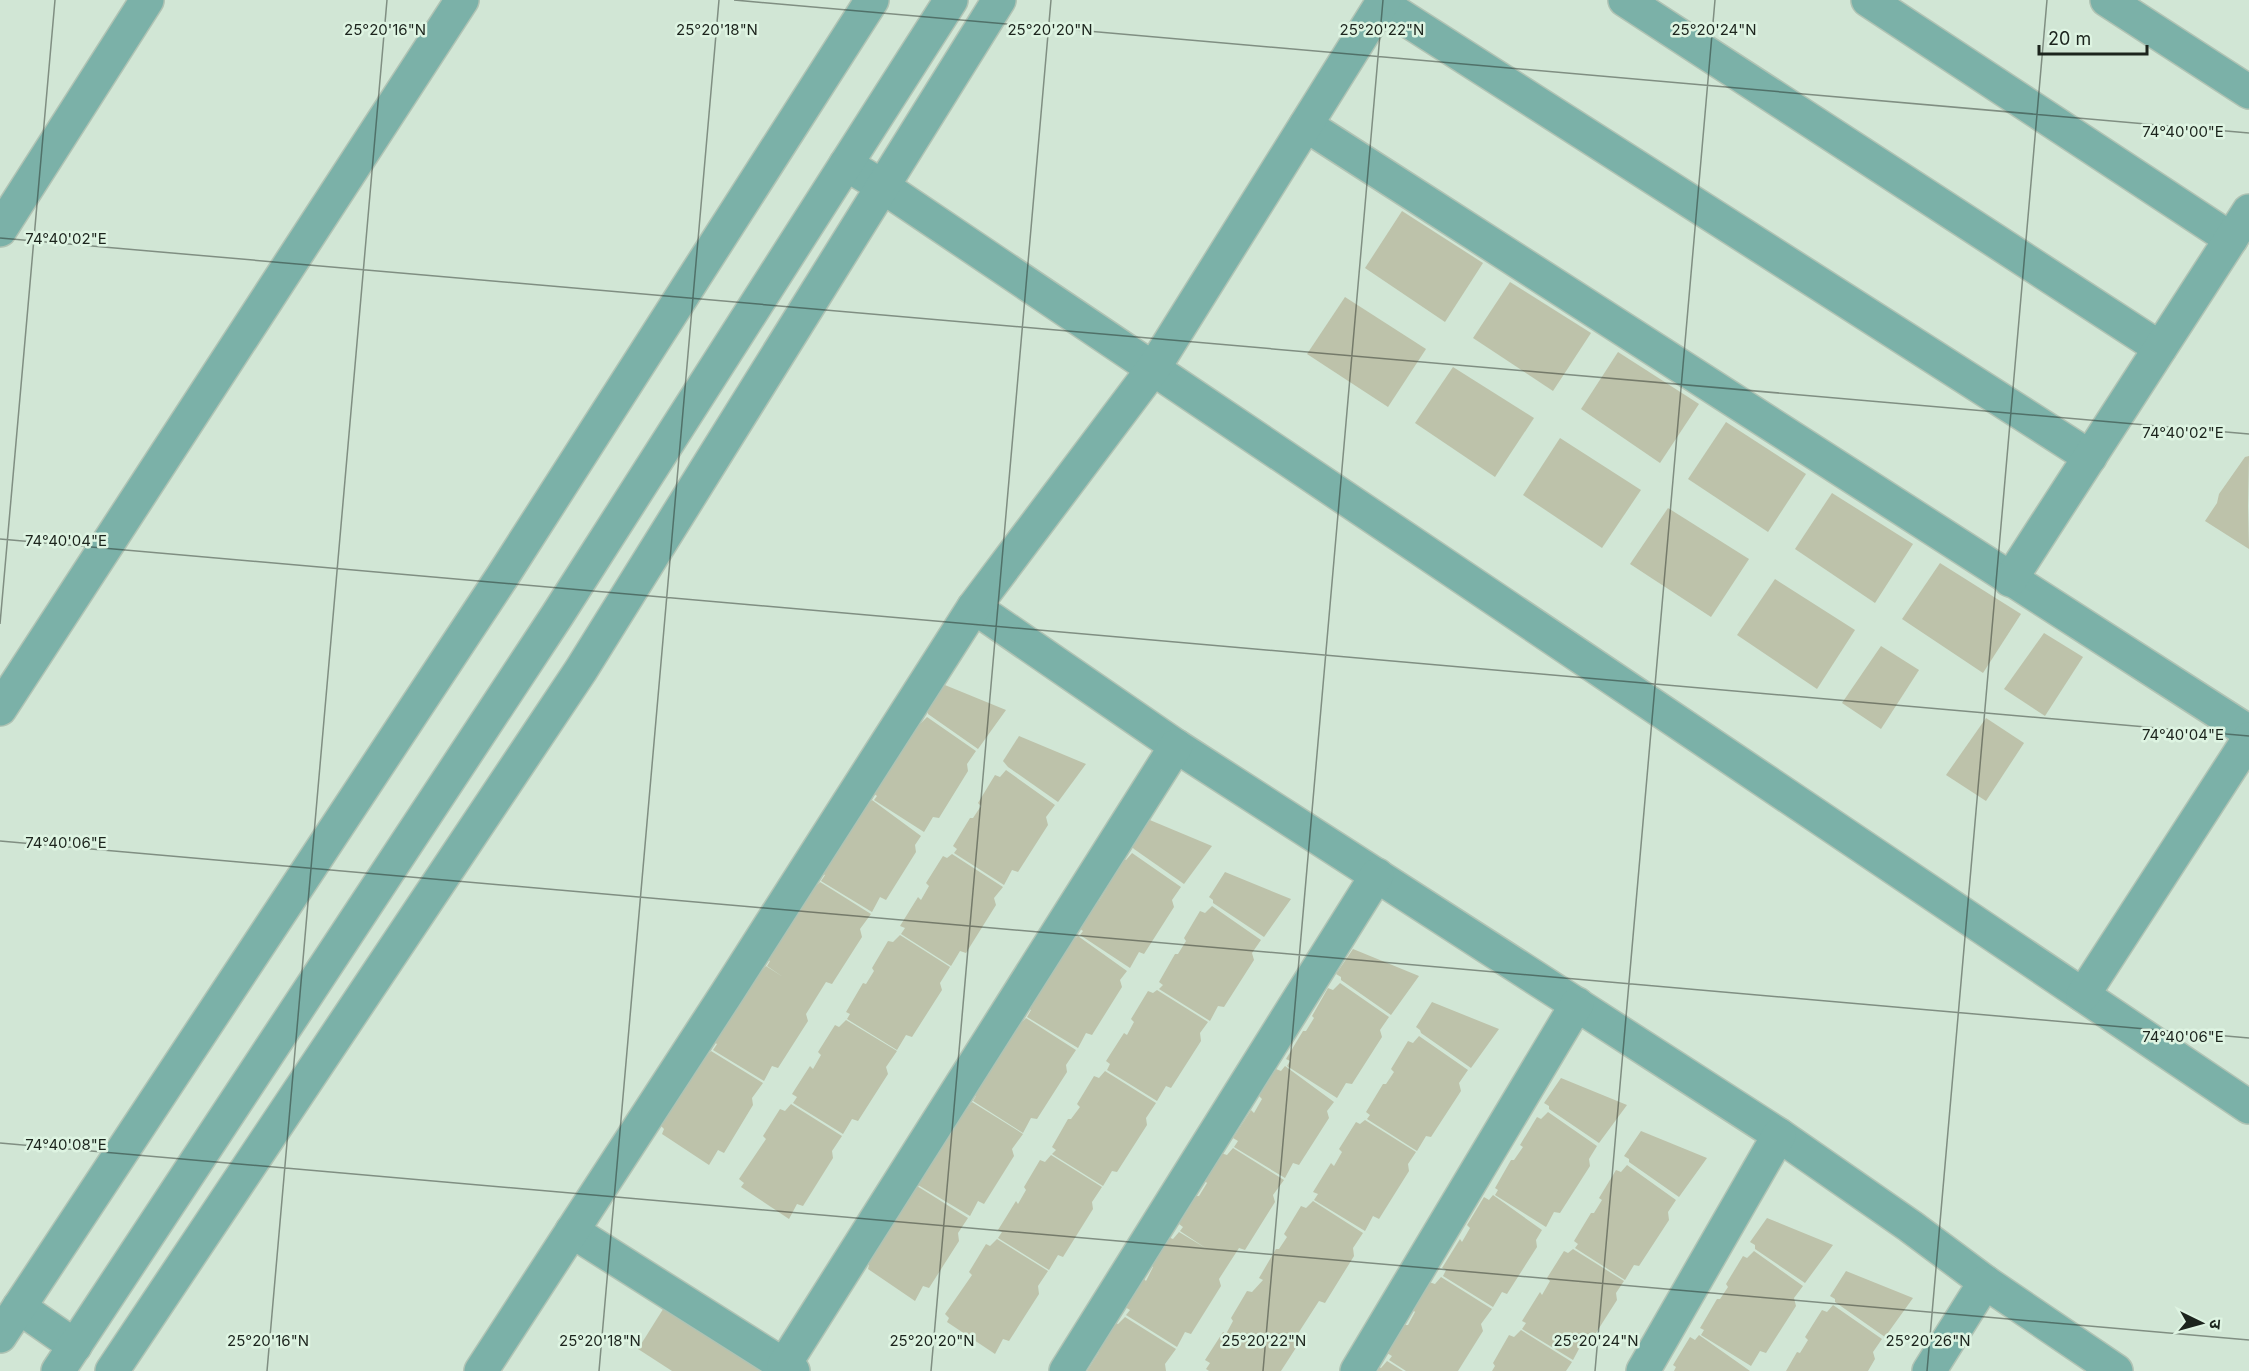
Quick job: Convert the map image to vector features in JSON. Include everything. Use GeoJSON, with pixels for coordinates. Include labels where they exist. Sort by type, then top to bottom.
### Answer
{"type":"FeatureCollection","features":[{"type":"Feature","properties":{"kind":"street"},"geometry":{"type":"LineString","coordinates":[[0,230],[147,0]]}},
{"type":"Feature","properties":{"kind":"street"},"geometry":{"type":"LineString","coordinates":[[0,709],[462,0]]}},
{"type":"Feature","properties":{"kind":"street"},"geometry":{"type":"LineString","coordinates":[[0,1336],[502,578],[872,0]]}},
{"type":"Feature","properties":{"kind":"street"},"geometry":{"type":"LineString","coordinates":[[19,1307],[67,1359],[558,614],[951,0]]}},
{"type":"Feature","properties":{"kind":"street"},"geometry":{"type":"LineString","coordinates":[[112,1371],[581,670],[999,0]]}},
{"type":"Feature","properties":{"kind":"street"},"geometry":{"type":"LineString","coordinates":[[1625,0],[2160,348]]}},
{"type":"Feature","properties":{"kind":"street"},"geometry":{"type":"LineString","coordinates":[[1868,0],[2231,239]]}},
{"type":"Feature","properties":{"kind":"street"},"geometry":{"type":"LineString","coordinates":[[2107,0],[2249,92]]}},
{"type":"Feature","properties":{"kind":"street"},"geometry":{"type":"LineString","coordinates":[[481,1371],[974,607],[1153,369],[1383,2],[2090,457]]}},
{"type":"Feature","properties":{"kind":"street"},"geometry":{"type":"LineString","coordinates":[[1306,125],[2249,732]]}},
{"type":"Feature","properties":{"kind":"street"},"geometry":{"type":"LineString","coordinates":[[846,164],[882,186],[2249,1107]]}},
{"type":"Feature","properties":{"kind":"street"},"geometry":{"type":"LineString","coordinates":[[2010,580],[2249,211]]}},
{"type":"Feature","properties":{"kind":"street"},"geometry":{"type":"LineString","coordinates":[[974,607],[1176,746],[1779,1135],[1985,1282],[2116,1371]]}},
{"type":"Feature","properties":{"kind":"street"},"geometry":{"type":"LineString","coordinates":[[2083,995],[2249,739]]}},
{"type":"Feature","properties":{"kind":"street"},"geometry":{"type":"LineString","coordinates":[[572,1231],[788,1368],[1176,746]]}},
{"type":"Feature","properties":{"kind":"street"},"geometry":{"type":"LineString","coordinates":[[1066,1371],[1377,875]]}},
{"type":"Feature","properties":{"kind":"street"},"geometry":{"type":"LineString","coordinates":[[1357,1371],[1577,1005]]}},
{"type":"Feature","properties":{"kind":"street"},"geometry":{"type":"LineString","coordinates":[[1643,1371],[1779,1135]]}},
{"type":"Feature","properties":{"kind":"street"},"geometry":{"type":"LineString","coordinates":[[1929,1371],[1985,1282]]}},
{"type":"Feature","properties":{"kind":"building"},"geometry":{"type":"Polygon","coordinates":[[[1402,211],[1483,263],[1445,322],[1365,268],[1402,211]]]}},
{"type":"Feature","properties":{"kind":"building"},"geometry":{"type":"Polygon","coordinates":[[[1510,282],[1591,333],[1553,391],[1473,338],[1510,282]]]}},
{"type":"Feature","properties":{"kind":"building"},"geometry":{"type":"Polygon","coordinates":[[[1345,297],[1426,349],[1388,407],[1307,354],[1345,297]]]}},
{"type":"Feature","properties":{"kind":"building"},"geometry":{"type":"Polygon","coordinates":[[[1618,352],[1699,404],[1660,463],[1581,409],[1618,352]]]}},
{"type":"Feature","properties":{"kind":"building"},"geometry":{"type":"Polygon","coordinates":[[[1453,367],[1534,418],[1495,477],[1415,423],[1453,367]]]}},
{"type":"Feature","properties":{"kind":"building"},"geometry":{"type":"Polygon","coordinates":[[[1726,422],[1806,474],[1768,532],[1688,479],[1726,422]]]}},
{"type":"Feature","properties":{"kind":"building"},"geometry":{"type":"Polygon","coordinates":[[[1560,438],[1641,490],[1602,548],[1523,495],[1560,438]]]}},
{"type":"Feature","properties":{"kind":"building"},"geometry":{"type":"Polygon","coordinates":[[[2249,456],[2249,549],[2205,521],[2217,503],[2219,494],[2245,457],[2249,456]]]}},
{"type":"Feature","properties":{"kind":"building"},"geometry":{"type":"Polygon","coordinates":[[[1832,493],[1913,544],[1875,603],[1795,549],[1832,493]]]}},
{"type":"Feature","properties":{"kind":"building"},"geometry":{"type":"Polygon","coordinates":[[[1668,508],[1749,559],[1711,617],[1630,564],[1668,508]]]}},
{"type":"Feature","properties":{"kind":"building"},"geometry":{"type":"Polygon","coordinates":[[[1940,563],[2021,614],[1983,673],[1902,619],[1940,563]]]}},
{"type":"Feature","properties":{"kind":"building"},"geometry":{"type":"Polygon","coordinates":[[[1775,579],[1855,630],[1817,689],[1737,635],[1775,579]]]}},
{"type":"Feature","properties":{"kind":"building"},"geometry":{"type":"Polygon","coordinates":[[[2044,633],[2083,657],[2045,716],[2004,689],[2044,633]]]}},
{"type":"Feature","properties":{"kind":"building"},"geometry":{"type":"Polygon","coordinates":[[[1881,646],[1919,670],[1881,729],[1842,703],[1881,646]]]}},
{"type":"Feature","properties":{"kind":"building"},"geometry":{"type":"Polygon","coordinates":[[[940,683],[1006,710],[978,749],[928,714],[928,711],[923,708],[940,683]]]}},
{"type":"Feature","properties":{"kind":"building"},"geometry":{"type":"Polygon","coordinates":[[[927,717],[976,751],[967,764],[968,771],[939,818],[933,817],[924,832],[874,800],[877,796],[873,793],[901,752],[899,750],[915,722],[920,724],[927,717]]]}},
{"type":"Feature","properties":{"kind":"building"},"geometry":{"type":"Polygon","coordinates":[[[1986,718],[2024,743],[1986,801],[1946,775],[1986,718]]]}},
{"type":"Feature","properties":{"kind":"building"},"geometry":{"type":"Polygon","coordinates":[[[1019,736],[1086,764],[1058,802],[1008,767],[1003,761],[1019,736]]]}},
{"type":"Feature","properties":{"kind":"building"},"geometry":{"type":"Polygon","coordinates":[[[1006,770],[1055,805],[1046,817],[1048,825],[1018,872],[1012,870],[1004,885],[954,853],[957,849],[953,846],[970,818],[973,818],[981,806],[978,803],[995,775],[1000,777],[1006,770]]]}},
{"type":"Feature","properties":{"kind":"building"},"geometry":{"type":"Polygon","coordinates":[[[872,800],[921,836],[915,845],[916,852],[886,900],[880,897],[872,912],[821,881],[825,875],[820,873],[838,844],[841,847],[849,833],[846,830],[863,803],[867,805],[872,800]]]}},
{"type":"Feature","properties":{"kind":"building"},"geometry":{"type":"Polygon","coordinates":[[[1145,818],[1212,846],[1184,884],[1129,844],[1145,818]]]}},
{"type":"Feature","properties":{"kind":"building"},"geometry":{"type":"Polygon","coordinates":[[[1132,853],[1181,887],[1172,900],[1174,907],[1144,954],[1139,952],[1130,968],[1080,935],[1083,931],[1079,928],[1096,900],[1099,901],[1107,888],[1104,885],[1121,858],[1126,860],[1132,853]]]}},
{"type":"Feature","properties":{"kind":"building"},"geometry":{"type":"Polygon","coordinates":[[[952,854],[1003,887],[994,898],[996,905],[966,953],[960,951],[951,966],[901,934],[905,928],[900,926],[918,897],[921,900],[929,886],[926,883],[943,856],[947,858],[952,854]]]}},
{"type":"Feature","properties":{"kind":"building"},"geometry":{"type":"Polygon","coordinates":[[[1225,872],[1291,899],[1264,937],[1213,903],[1209,897],[1225,872]]]}},
{"type":"Feature","properties":{"kind":"building"},"geometry":{"type":"Polygon","coordinates":[[[820,882],[871,914],[860,929],[862,937],[832,984],[826,982],[806,1014],[808,1021],[778,1068],[772,1066],[764,1081],[713,1050],[717,1044],[712,1041],[730,1012],[733,1015],[755,972],[760,973],[766,966],[783,977],[767,966],[770,961],[766,959],[808,887],[813,889],[820,882]]]}},
{"type":"Feature","properties":{"kind":"building"},"geometry":{"type":"Polygon","coordinates":[[[1212,906],[1261,940],[1252,953],[1254,960],[1224,1007],[1218,1006],[1210,1021],[1159,989],[1163,985],[1159,982],[1175,954],[1178,954],[1186,941],[1184,938],[1200,911],[1205,913],[1212,906]]]}},
{"type":"Feature","properties":{"kind":"building"},"geometry":{"type":"Polygon","coordinates":[[[900,935],[950,967],[940,983],[942,990],[912,1037],[906,1035],[897,1050],[847,1019],[850,1014],[846,1012],[863,983],[866,984],[874,971],[872,968],[888,941],[893,942],[900,935]]]}},
{"type":"Feature","properties":{"kind":"building"},"geometry":{"type":"Polygon","coordinates":[[[1078,936],[1127,971],[1120,980],[1122,987],[1092,1035],[1086,1033],[1078,1048],[1027,1017],[1031,1010],[1026,1008],[1044,980],[1047,982],[1055,969],[1052,966],[1069,938],[1073,940],[1078,936]]]}},
{"type":"Feature","properties":{"kind":"building"},"geometry":{"type":"Polygon","coordinates":[[[1353,949],[1419,976],[1391,1015],[1341,980],[1341,977],[1336,974],[1353,949]]]}},
{"type":"Feature","properties":{"kind":"building"},"geometry":{"type":"Polygon","coordinates":[[[1340,983],[1389,1017],[1380,1030],[1382,1037],[1352,1084],[1346,1083],[1337,1098],[1287,1066],[1290,1061],[1286,1059],[1314,1018],[1312,1016],[1328,988],[1333,990],[1340,983]]]}},
{"type":"Feature","properties":{"kind":"building"},"geometry":{"type":"Polygon","coordinates":[[[1157,990],[1208,1022],[1200,1033],[1201,1041],[1171,1088],[1166,1086],[1157,1101],[1107,1070],[1110,1064],[1106,1061],[1124,1033],[1127,1035],[1134,1022],[1131,1019],[1148,991],[1153,993],[1157,990]]]}},
{"type":"Feature","properties":{"kind":"building"},"geometry":{"type":"Polygon","coordinates":[[[1432,1002],[1499,1029],[1471,1068],[1421,1033],[1416,1027],[1432,1002]]]}},
{"type":"Feature","properties":{"kind":"building"},"geometry":{"type":"Polygon","coordinates":[[[1026,1018],[1076,1050],[1066,1065],[1067,1072],[1037,1119],[1031,1118],[1023,1133],[973,1101],[976,1096],[972,1094],[1014,1023],[1019,1025],[1026,1018]]]}},
{"type":"Feature","properties":{"kind":"building"},"geometry":{"type":"Polygon","coordinates":[[[846,1020],[897,1051],[886,1067],[888,1074],[858,1121],[852,1119],[843,1134],[793,1103],[797,1097],[792,1094],[810,1066],[813,1069],[821,1055],[818,1052],[835,1025],[839,1027],[846,1020]]]}},
{"type":"Feature","properties":{"kind":"building"},"geometry":{"type":"Polygon","coordinates":[[[1419,1036],[1468,1070],[1459,1083],[1461,1091],[1431,1137],[1426,1136],[1417,1151],[1367,1119],[1370,1115],[1366,1112],[1383,1084],[1386,1084],[1394,1072],[1391,1069],[1408,1041],[1413,1043],[1419,1036]]]}},
{"type":"Feature","properties":{"kind":"building"},"geometry":{"type":"Polygon","coordinates":[[[711,1051],[763,1083],[752,1098],[753,1105],[724,1153],[718,1150],[709,1165],[662,1134],[664,1129],[660,1125],[686,1086],[684,1083],[700,1056],[705,1058],[711,1051]]]}},
{"type":"Feature","properties":{"kind":"building"},"geometry":{"type":"Polygon","coordinates":[[[1285,1066],[1334,1102],[1327,1111],[1329,1118],[1299,1165],[1293,1163],[1285,1178],[1234,1147],[1238,1141],[1233,1138],[1251,1110],[1254,1113],[1262,1099],[1259,1096],[1276,1069],[1281,1071],[1285,1066]]]}},
{"type":"Feature","properties":{"kind":"building"},"geometry":{"type":"Polygon","coordinates":[[[1105,1071],[1156,1103],[1146,1118],[1147,1125],[1117,1172],[1112,1171],[1103,1186],[1052,1154],[1056,1150],[1052,1147],[1068,1119],[1071,1119],[1080,1107],[1077,1104],[1094,1076],[1099,1078],[1105,1071]]]}},
{"type":"Feature","properties":{"kind":"building"},"geometry":{"type":"Polygon","coordinates":[[[1561,1078],[1627,1105],[1599,1143],[1549,1109],[1549,1106],[1544,1103],[1561,1078]]]}},
{"type":"Feature","properties":{"kind":"building"},"geometry":{"type":"Polygon","coordinates":[[[972,1102],[1023,1134],[1012,1149],[1014,1156],[984,1204],[978,1201],[970,1216],[918,1185],[923,1179],[918,1177],[972,1102]]]}},
{"type":"Feature","properties":{"kind":"building"},"geometry":{"type":"Polygon","coordinates":[[[791,1104],[842,1136],[832,1151],[833,1158],[803,1206],[797,1204],[789,1219],[741,1187],[744,1183],[739,1179],[766,1139],[763,1136],[780,1109],[785,1111],[791,1104]]]}},
{"type":"Feature","properties":{"kind":"building"},"geometry":{"type":"Polygon","coordinates":[[[1548,1112],[1597,1146],[1589,1159],[1590,1166],[1560,1213],[1554,1212],[1546,1227],[1495,1195],[1498,1190],[1495,1188],[1511,1160],[1514,1160],[1523,1147],[1520,1145],[1537,1117],[1541,1119],[1548,1112]]]}},
{"type":"Feature","properties":{"kind":"building"},"geometry":{"type":"Polygon","coordinates":[[[1365,1120],[1416,1152],[1408,1164],[1409,1171],[1379,1219],[1373,1216],[1365,1231],[1314,1200],[1318,1194],[1313,1192],[1331,1163],[1334,1166],[1342,1152],[1339,1149],[1356,1122],[1360,1124],[1365,1120]]]}},
{"type":"Feature","properties":{"kind":"building"},"geometry":{"type":"Polygon","coordinates":[[[1641,1131],[1707,1158],[1679,1197],[1629,1162],[1629,1159],[1624,1156],[1641,1131]]]}},
{"type":"Feature","properties":{"kind":"building"},"geometry":{"type":"Polygon","coordinates":[[[1233,1148],[1284,1180],[1273,1195],[1275,1202],[1245,1250],[1239,1248],[1219,1279],[1221,1286],[1191,1334],[1185,1332],[1177,1347],[1126,1315],[1130,1310],[1125,1307],[1143,1278],[1146,1281],[1153,1267],[1151,1265],[1168,1237],[1173,1239],[1179,1232],[1207,1249],[1180,1231],[1183,1227],[1179,1224],[1207,1183],[1205,1181],[1221,1153],[1227,1155],[1233,1148]]]}},
{"type":"Feature","properties":{"kind":"building"},"geometry":{"type":"Polygon","coordinates":[[[1051,1155],[1102,1187],[1092,1202],[1093,1209],[1063,1257],[1058,1255],[1049,1270],[998,1238],[1002,1232],[998,1230],[1016,1201],[1018,1204],[1026,1190],[1024,1187],[1040,1160],[1045,1162],[1051,1155]]]}},
{"type":"Feature","properties":{"kind":"building"},"geometry":{"type":"Polygon","coordinates":[[[1627,1165],[1676,1200],[1668,1212],[1669,1220],[1639,1266],[1634,1265],[1625,1280],[1575,1248],[1578,1244],[1574,1241],[1602,1200],[1599,1198],[1616,1170],[1621,1172],[1627,1165]]]}},
{"type":"Feature","properties":{"kind":"building"},"geometry":{"type":"Polygon","coordinates":[[[917,1186],[968,1218],[958,1233],[959,1241],[929,1288],[923,1286],[915,1301],[868,1269],[869,1265],[865,1261],[917,1186]]]}},
{"type":"Feature","properties":{"kind":"building"},"geometry":{"type":"Polygon","coordinates":[[[1493,1195],[1542,1230],[1536,1240],[1537,1247],[1507,1294],[1502,1292],[1493,1307],[1443,1276],[1446,1270],[1442,1268],[1460,1239],[1462,1242],[1470,1228],[1467,1225],[1484,1197],[1489,1200],[1493,1195]]]}},
{"type":"Feature","properties":{"kind":"building"},"geometry":{"type":"Polygon","coordinates":[[[1313,1201],[1363,1233],[1353,1248],[1354,1256],[1325,1303],[1319,1301],[1299,1332],[1301,1340],[1281,1371],[1209,1371],[1206,1369],[1210,1363],[1205,1360],[1223,1332],[1226,1334],[1233,1321],[1231,1318],[1247,1291],[1252,1292],[1263,1280],[1259,1278],[1276,1249],[1279,1249],[1287,1237],[1284,1234],[1301,1206],[1306,1208],[1313,1201]]]}},
{"type":"Feature","properties":{"kind":"building"},"geometry":{"type":"Polygon","coordinates":[[[1767,1218],[1833,1245],[1805,1283],[1755,1249],[1755,1245],[1750,1242],[1767,1218]]]}},
{"type":"Feature","properties":{"kind":"building"},"geometry":{"type":"Polygon","coordinates":[[[997,1239],[1048,1271],[1038,1286],[1039,1294],[1009,1341],[1003,1339],[995,1354],[947,1322],[949,1318],[945,1314],[972,1275],[969,1272],[986,1244],[990,1246],[997,1239]]]}},
{"type":"Feature","properties":{"kind":"building"},"geometry":{"type":"Polygon","coordinates":[[[1573,1249],[1624,1281],[1616,1293],[1617,1300],[1587,1347],[1581,1345],[1573,1360],[1522,1329],[1526,1323],[1522,1321],[1540,1292],[1542,1295],[1550,1281],[1547,1278],[1564,1251],[1568,1253],[1573,1249]]]}},
{"type":"Feature","properties":{"kind":"building"},"geometry":{"type":"Polygon","coordinates":[[[1754,1251],[1803,1286],[1794,1298],[1796,1306],[1766,1353],[1760,1351],[1751,1366],[1701,1335],[1704,1330],[1700,1328],[1717,1299],[1720,1299],[1728,1287],[1726,1284],[1743,1256],[1747,1258],[1754,1251]]]}},
{"type":"Feature","properties":{"kind":"building"},"geometry":{"type":"Polygon","coordinates":[[[1846,1271],[1913,1298],[1885,1337],[1835,1302],[1835,1299],[1830,1296],[1846,1271]]]}},
{"type":"Feature","properties":{"kind":"building"},"geometry":{"type":"Polygon","coordinates":[[[1441,1277],[1492,1309],[1481,1324],[1483,1331],[1458,1371],[1406,1371],[1389,1360],[1392,1356],[1387,1353],[1405,1325],[1408,1325],[1415,1312],[1413,1310],[1429,1282],[1435,1284],[1441,1277]]]}},
{"type":"Feature","properties":{"kind":"building"},"geometry":{"type":"Polygon","coordinates":[[[1833,1305],[1882,1339],[1873,1352],[1875,1359],[1868,1371],[1786,1371],[1797,1352],[1800,1353],[1808,1340],[1805,1337],[1822,1310],[1827,1312],[1833,1305]]]}},
{"type":"Feature","properties":{"kind":"building"},"geometry":{"type":"Polygon","coordinates":[[[665,1306],[782,1371],[672,1371],[638,1349],[665,1306]]]}},
{"type":"Feature","properties":{"kind":"building"},"geometry":{"type":"Polygon","coordinates":[[[1125,1317],[1176,1349],[1165,1364],[1166,1371],[1087,1371],[1113,1322],[1118,1324],[1125,1317]]]}},
{"type":"Feature","properties":{"kind":"building"},"geometry":{"type":"Polygon","coordinates":[[[1521,1330],[1572,1362],[1566,1371],[1492,1371],[1495,1366],[1493,1363],[1509,1335],[1514,1337],[1521,1330]]]}},
{"type":"Feature","properties":{"kind":"building"},"geometry":{"type":"Polygon","coordinates":[[[1699,1335],[1750,1371],[1674,1371],[1676,1367],[1673,1365],[1690,1337],[1695,1340],[1699,1335]]]}},
{"type":"Feature","properties":{"kind":"building"},"geometry":{"type":"Polygon","coordinates":[[[1387,1361],[1403,1371],[1373,1371],[1376,1366],[1381,1368],[1387,1361]]]}}]}
